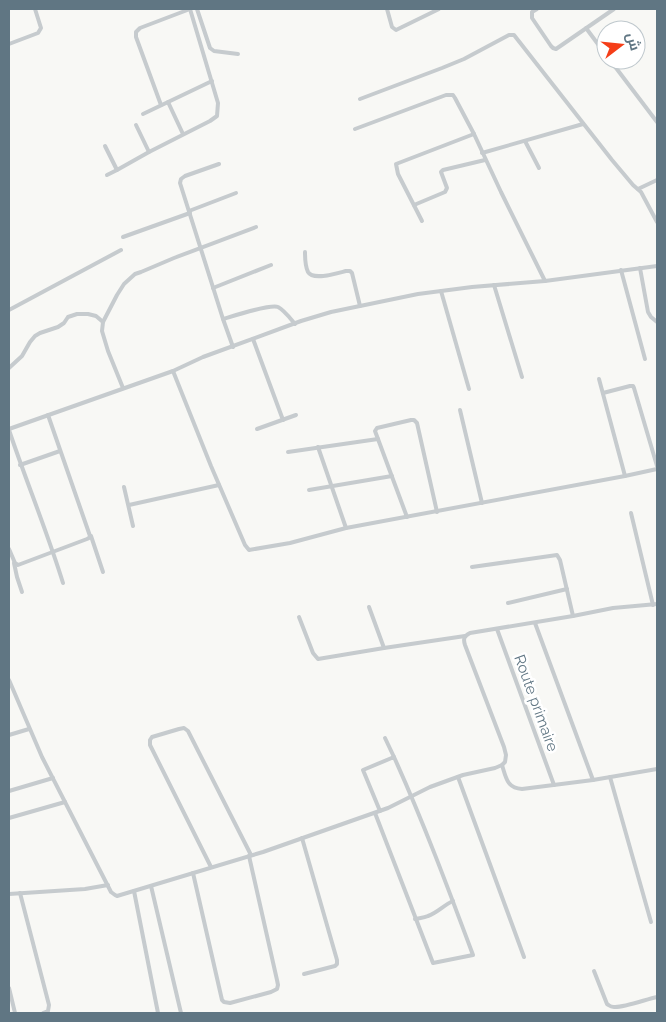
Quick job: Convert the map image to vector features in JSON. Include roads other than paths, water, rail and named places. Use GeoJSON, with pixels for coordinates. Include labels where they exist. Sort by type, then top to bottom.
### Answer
{"type":"FeatureCollection","features":[{"type":"Feature","properties":{"kind":"street"},"geometry":{"type":"LineString","coordinates":[[9,44],[38,32],[41,28],[35,9]]}},
{"type":"Feature","properties":{"kind":"street"},"geometry":{"type":"LineString","coordinates":[[107,175],[217,116],[218,104],[190,9],[140,28],[136,32],[136,37],[161,105]]}},
{"type":"Feature","properties":{"kind":"street"},"geometry":{"type":"LineString","coordinates":[[197,9],[210,48],[214,51],[238,54]]}},
{"type":"Feature","properties":{"kind":"street"},"geometry":{"type":"LineString","coordinates":[[386,9],[392,27],[396,30],[439,9]]}},
{"type":"Feature","properties":{"kind":"street"},"geometry":{"type":"LineString","coordinates":[[537,9],[532,12],[532,18],[553,48],[556,49],[614,9]]}},
{"type":"Feature","properties":{"kind":"street"},"geometry":{"type":"LineString","coordinates":[[586,28],[596,42]]}},
{"type":"Feature","properties":{"kind":"street"},"geometry":{"type":"LineString","coordinates":[[360,99],[442,68],[512,34],[612,160],[638,189],[657,222]]}},
{"type":"Feature","properties":{"kind":"street"},"geometry":{"type":"LineString","coordinates":[[618,70],[657,122]]}},
{"type":"Feature","properties":{"kind":"street"},"geometry":{"type":"LineString","coordinates":[[144,114],[212,81]]}},
{"type":"Feature","properties":{"kind":"street"},"geometry":{"type":"LineString","coordinates":[[355,129],[450,94],[452,95],[474,134],[545,280]]}},
{"type":"Feature","properties":{"kind":"street"},"geometry":{"type":"LineString","coordinates":[[168,102],[183,134]]}},
{"type":"Feature","properties":{"kind":"street"},"geometry":{"type":"LineString","coordinates":[[482,153],[583,124]]}},
{"type":"Feature","properties":{"kind":"street"},"geometry":{"type":"LineString","coordinates":[[136,125],[149,152]]}},
{"type":"Feature","properties":{"kind":"street"},"geometry":{"type":"LineString","coordinates":[[422,221],[398,174],[396,164],[474,134]]}},
{"type":"Feature","properties":{"kind":"street"},"geometry":{"type":"LineString","coordinates":[[525,141],[539,168]]}},
{"type":"Feature","properties":{"kind":"street"},"geometry":{"type":"LineString","coordinates":[[105,146],[117,170]]}},
{"type":"Feature","properties":{"kind":"street"},"geometry":{"type":"LineString","coordinates":[[414,205],[445,192],[447,188],[441,172],[443,170],[486,160]]}},
{"type":"Feature","properties":{"kind":"street"},"geometry":{"type":"LineString","coordinates":[[219,164],[185,176],[180,183],[233,346]]}},
{"type":"Feature","properties":{"kind":"street"},"geometry":{"type":"LineString","coordinates":[[638,189],[657,180]]}},
{"type":"Feature","properties":{"kind":"street"},"geometry":{"type":"LineString","coordinates":[[123,237],[236,193]]}},
{"type":"Feature","properties":{"kind":"street"},"geometry":{"type":"LineString","coordinates":[[123,388],[103,339],[102,331],[103,322],[117,294],[130,278],[174,258],[256,227]]}},
{"type":"Feature","properties":{"kind":"street"},"geometry":{"type":"LineString","coordinates":[[9,310],[121,250]]}},
{"type":"Feature","properties":{"kind":"street"},"geometry":{"type":"LineString","coordinates":[[304,252],[309,275],[320,276],[350,271],[360,306]]}},
{"type":"Feature","properties":{"kind":"street"},"geometry":{"type":"LineString","coordinates":[[213,288],[271,265]]}},
{"type":"Feature","properties":{"kind":"street"},"geometry":{"type":"LineString","coordinates":[[63,583],[54,552],[20,465],[9,429],[173,371],[233,346],[331,312],[418,294],[657,266]]}},
{"type":"Feature","properties":{"kind":"street"},"geometry":{"type":"LineString","coordinates":[[640,268],[648,312],[657,322]]}},
{"type":"Feature","properties":{"kind":"street"},"geometry":{"type":"LineString","coordinates":[[621,270],[645,359]]}},
{"type":"Feature","properties":{"kind":"street"},"geometry":{"type":"LineString","coordinates":[[494,286],[522,377]]}},
{"type":"Feature","properties":{"kind":"street"},"geometry":{"type":"LineString","coordinates":[[441,291],[469,389]]}},
{"type":"Feature","properties":{"kind":"street"},"geometry":{"type":"LineString","coordinates":[[223,319],[275,306],[282,310],[295,324]]}},
{"type":"Feature","properties":{"kind":"street"},"geometry":{"type":"LineString","coordinates":[[9,368],[22,356],[35,336],[58,327],[68,317],[77,314],[88,314],[96,316],[103,322]]}},
{"type":"Feature","properties":{"kind":"street"},"geometry":{"type":"LineString","coordinates":[[253,339],[283,420]]}},
{"type":"Feature","properties":{"kind":"street"},"geometry":{"type":"LineString","coordinates":[[173,371],[219,485],[248,550],[290,543],[346,528],[625,476],[657,468],[633,386],[603,393]]}},
{"type":"Feature","properties":{"kind":"street"},"geometry":{"type":"LineString","coordinates":[[599,379],[625,476]]}},
{"type":"Feature","properties":{"kind":"street"},"geometry":{"type":"LineString","coordinates":[[460,410],[482,503]]}},
{"type":"Feature","properties":{"kind":"street"},"geometry":{"type":"LineString","coordinates":[[48,415],[103,572]]}},
{"type":"Feature","properties":{"kind":"street"},"geometry":{"type":"LineString","coordinates":[[257,430],[296,415]]}},
{"type":"Feature","properties":{"kind":"street"},"geometry":{"type":"LineString","coordinates":[[407,517],[375,431],[377,428],[412,420],[416,421],[437,512]]}},
{"type":"Feature","properties":{"kind":"street"},"geometry":{"type":"LineString","coordinates":[[288,452],[378,438]]}},
{"type":"Feature","properties":{"kind":"street"},"geometry":{"type":"LineString","coordinates":[[318,447],[346,528]]}},
{"type":"Feature","properties":{"kind":"street"},"geometry":{"type":"LineString","coordinates":[[20,465],[60,451]]}},
{"type":"Feature","properties":{"kind":"street"},"geometry":{"type":"LineString","coordinates":[[309,490],[392,476]]}},
{"type":"Feature","properties":{"kind":"street"},"geometry":{"type":"LineString","coordinates":[[129,505],[219,485]]}},
{"type":"Feature","properties":{"kind":"street"},"geometry":{"type":"LineString","coordinates":[[124,487],[133,526]]}},
{"type":"Feature","properties":{"kind":"street"},"geometry":{"type":"LineString","coordinates":[[299,618],[313,653],[318,659],[465,636],[470,633],[613,608],[655,604],[631,513]]}},
{"type":"Feature","properties":{"kind":"street"},"geometry":{"type":"LineString","coordinates":[[9,549],[16,565],[22,565],[89,538],[89,531]]}},
{"type":"Feature","properties":{"kind":"street"},"geometry":{"type":"LineString","coordinates":[[472,568],[557,555],[560,560],[573,616]]}},
{"type":"Feature","properties":{"kind":"street"},"geometry":{"type":"LineString","coordinates":[[14,560],[22,592]]}},
{"type":"Feature","properties":{"kind":"street"},"geometry":{"type":"LineString","coordinates":[[508,603],[567,589]]}},
{"type":"Feature","properties":{"kind":"street"},"geometry":{"type":"LineString","coordinates":[[369,607],[384,648]]}},
{"type":"Feature","properties":{"kind":"street"},"geometry":{"type":"LineString","coordinates":[[535,623],[593,780]]}},
{"type":"Feature","properties":{"kind":"street","name":"Route primaire"},"geometry":{"type":"LineString","coordinates":[[497,629],[554,785]]}},
{"type":"Feature","properties":{"kind":"street"},"geometry":{"type":"LineString","coordinates":[[9,680],[29,729],[65,802],[112,894],[118,896],[302,838],[388,808],[430,787],[458,776],[502,765],[505,762],[506,755],[504,748],[464,645],[465,636]]}},
{"type":"Feature","properties":{"kind":"street"},"geometry":{"type":"LineString","coordinates":[[193,873],[222,1000],[230,1003],[277,989],[277,980],[250,855],[188,731],[184,728],[152,737],[150,744],[211,867]]}},
{"type":"Feature","properties":{"kind":"street"},"geometry":{"type":"LineString","coordinates":[[9,735],[29,729]]}},
{"type":"Feature","properties":{"kind":"street"},"geometry":{"type":"LineString","coordinates":[[375,813],[433,963],[472,955],[412,796],[386,738]]}},
{"type":"Feature","properties":{"kind":"street"},"geometry":{"type":"LineString","coordinates":[[380,810],[363,770],[394,757]]}},
{"type":"Feature","properties":{"kind":"street"},"geometry":{"type":"LineString","coordinates":[[502,765],[510,785],[522,789],[593,780],[657,769]]}},
{"type":"Feature","properties":{"kind":"street"},"geometry":{"type":"LineString","coordinates":[[458,776],[524,956]]}},
{"type":"Feature","properties":{"kind":"street"},"geometry":{"type":"LineString","coordinates":[[610,777],[651,922]]}},
{"type":"Feature","properties":{"kind":"street"},"geometry":{"type":"LineString","coordinates":[[9,791],[53,778]]}},
{"type":"Feature","properties":{"kind":"street"},"geometry":{"type":"LineString","coordinates":[[9,818],[65,802]]}},
{"type":"Feature","properties":{"kind":"street"},"geometry":{"type":"LineString","coordinates":[[302,838],[337,960],[335,966],[304,974]]}},
{"type":"Feature","properties":{"kind":"street"},"geometry":{"type":"LineString","coordinates":[[9,894],[85,889],[108,885]]}},
{"type":"Feature","properties":{"kind":"street"},"geometry":{"type":"LineString","coordinates":[[151,886],[181,1013]]}},
{"type":"Feature","properties":{"kind":"street"},"geometry":{"type":"LineString","coordinates":[[134,891],[158,1013]]}},
{"type":"Feature","properties":{"kind":"street"},"geometry":{"type":"LineString","coordinates":[[20,893],[49,1005],[48,1011],[43,1013]]}},
{"type":"Feature","properties":{"kind":"street"},"geometry":{"type":"LineString","coordinates":[[415,919],[428,916],[453,901]]}},
{"type":"Feature","properties":{"kind":"street"},"geometry":{"type":"LineString","coordinates":[[594,971],[607,1004],[611,1007],[657,996]]}},
{"type":"Feature","properties":{"kind":"street"},"geometry":{"type":"LineString","coordinates":[[9,988],[15,1013]]}}]}
